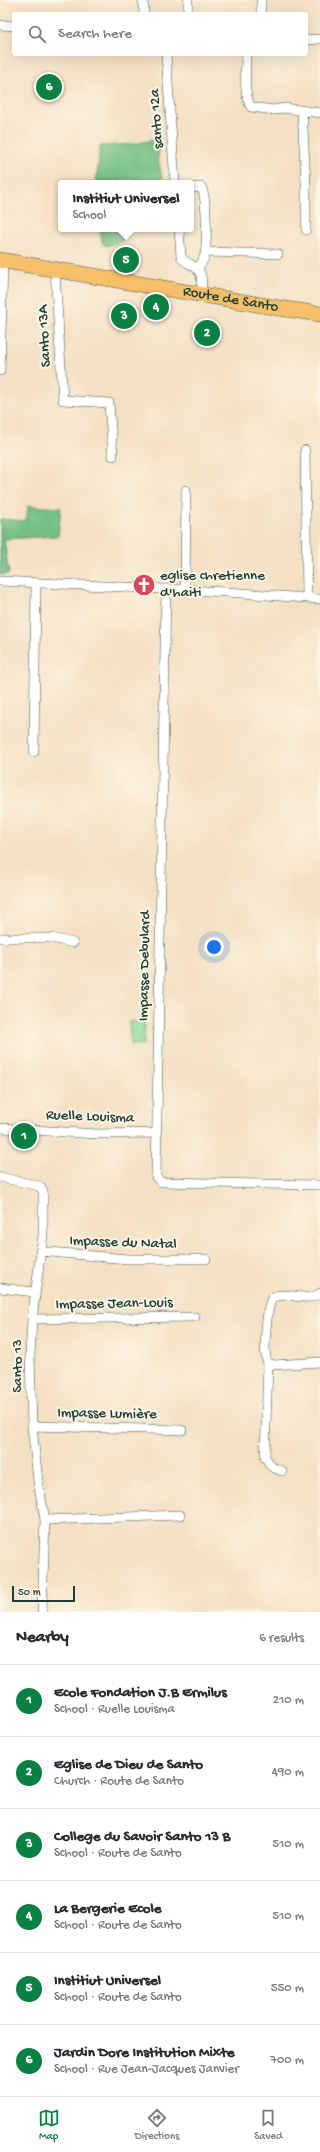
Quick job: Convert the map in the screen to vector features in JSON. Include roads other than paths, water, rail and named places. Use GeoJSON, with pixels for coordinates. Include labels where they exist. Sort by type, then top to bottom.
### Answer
{"type":"FeatureCollection","features":[{"type":"Feature","properties":{"kind":"main road","name":"Route de Santo"},"geometry":{"type":"LineString","coordinates":[[1,260],[320,314]]}},
{"type":"Feature","properties":{"kind":"street"},"geometry":{"type":"LineString","coordinates":[[143,0],[144,12]]}},
{"type":"Feature","properties":{"kind":"street"},"geometry":{"type":"LineString","coordinates":[[188,0],[188,12]]}},
{"type":"Feature","properties":{"kind":"street"},"geometry":{"type":"LineString","coordinates":[[261,12],[262,0]]}},
{"type":"Feature","properties":{"kind":"street"},"geometry":{"type":"LineString","coordinates":[[0,25],[12,26]]}},
{"type":"Feature","properties":{"kind":"street"},"geometry":{"type":"LineString","coordinates":[[308,40],[320,39]]}},
{"type":"Feature","properties":{"kind":"street","name":"santo 12a"},"geometry":{"type":"LineString","coordinates":[[166,56],[175,180]]}},
{"type":"Feature","properties":{"kind":"street"},"geometry":{"type":"LineString","coordinates":[[246,56],[248,101],[251,107],[263,109],[285,108],[320,112]]}},
{"type":"Feature","properties":{"kind":"street"},"geometry":{"type":"LineString","coordinates":[[302,110],[306,184],[306,230]]}},
{"type":"Feature","properties":{"kind":"street"},"geometry":{"type":"LineString","coordinates":[[194,187],[198,186],[202,189],[205,212],[206,252],[198,268]]}},
{"type":"Feature","properties":{"kind":"street"},"geometry":{"type":"LineString","coordinates":[[179,232],[180,256],[183,260],[198,268],[201,274],[202,294]]}},
{"type":"Feature","properties":{"kind":"street"},"geometry":{"type":"LineString","coordinates":[[206,252],[278,254]]}},
{"type":"Feature","properties":{"kind":"street"},"geometry":{"type":"LineString","coordinates":[[0,371],[1,260]]}},
{"type":"Feature","properties":{"kind":"street","name":"Santo 13A"},"geometry":{"type":"LineString","coordinates":[[55,270],[63,400],[109,403],[113,456]]}},
{"type":"Feature","properties":{"kind":"street"},"geometry":{"type":"LineString","coordinates":[[305,450],[307,598]]}},
{"type":"Feature","properties":{"kind":"street"},"geometry":{"type":"LineString","coordinates":[[185,590],[186,490]]}},
{"type":"Feature","properties":{"kind":"street"},"geometry":{"type":"LineString","coordinates":[[0,581],[185,590],[320,599]]}},
{"type":"Feature","properties":{"kind":"street"},"geometry":{"type":"LineString","coordinates":[[34,752],[36,583]]}},
{"type":"Feature","properties":{"kind":"street","name":"Impasse Debulard"},"geometry":{"type":"LineString","coordinates":[[166,589],[156,1177],[161,1182],[320,1184]]}},
{"type":"Feature","properties":{"kind":"street"},"geometry":{"type":"LineString","coordinates":[[0,938],[52,938],[73,943]]}},
{"type":"Feature","properties":{"kind":"street","name":"Ruelle Louisma"},"geometry":{"type":"LineString","coordinates":[[0,1128],[97,1134],[156,1132]]}},
{"type":"Feature","properties":{"kind":"street","name":"Santo 13"},"geometry":{"type":"LineString","coordinates":[[0,1177],[42,1188],[43,1235],[32,1319],[30,1356],[32,1426],[38,1481],[45,1520],[42,1612]]}},
{"type":"Feature","properties":{"kind":"street","name":"Impasse du Natal"},"geometry":{"type":"LineString","coordinates":[[40,1251],[127,1259],[206,1259]]}},
{"type":"Feature","properties":{"kind":"street"},"geometry":{"type":"LineString","coordinates":[[0,1288],[35,1292]]}},
{"type":"Feature","properties":{"kind":"street"},"geometry":{"type":"LineString","coordinates":[[282,1471],[272,1466],[265,1457],[268,1363],[265,1356],[266,1336],[272,1298],[280,1296],[310,1298],[320,1293]]}},
{"type":"Feature","properties":{"kind":"street","name":"Impasse Jean-Louis"},"geometry":{"type":"LineString","coordinates":[[32,1319],[195,1317]]}},
{"type":"Feature","properties":{"kind":"street"},"geometry":{"type":"LineString","coordinates":[[268,1363],[287,1364],[320,1362]]}},
{"type":"Feature","properties":{"kind":"street","name":"Impasse Lumière"},"geometry":{"type":"LineString","coordinates":[[32,1426],[182,1430]]}},
{"type":"Feature","properties":{"kind":"street"},"geometry":{"type":"LineString","coordinates":[[45,1520],[180,1515]]}},
{"type":"Feature","properties":{"kind":"place","name":"Jardin Dore Institution Mixte"},"geometry":{"type":"Point","coordinates":[49,87]}},
{"type":"Feature","properties":{"kind":"place","name":"Institiut Universel"},"geometry":{"type":"Point","coordinates":[126,260]}},
{"type":"Feature","properties":{"kind":"place","name":"La Bergerie Ecole"},"geometry":{"type":"Point","coordinates":[156,307]}},
{"type":"Feature","properties":{"kind":"place","name":"College du Savoir Santo 13 B"},"geometry":{"type":"Point","coordinates":[124,316]}},
{"type":"Feature","properties":{"kind":"place","name":"Eglise de Dieu de Santo"},"geometry":{"type":"Point","coordinates":[207,333]}},
{"type":"Feature","properties":{"kind":"place","name":"eglise chretienne d'haiti"},"geometry":{"type":"Point","coordinates":[144,585]}},
{"type":"Feature","properties":{"kind":"place","name":"Ecole Fondation J.B Ermilus"},"geometry":{"type":"Point","coordinates":[24,1136]}}]}
